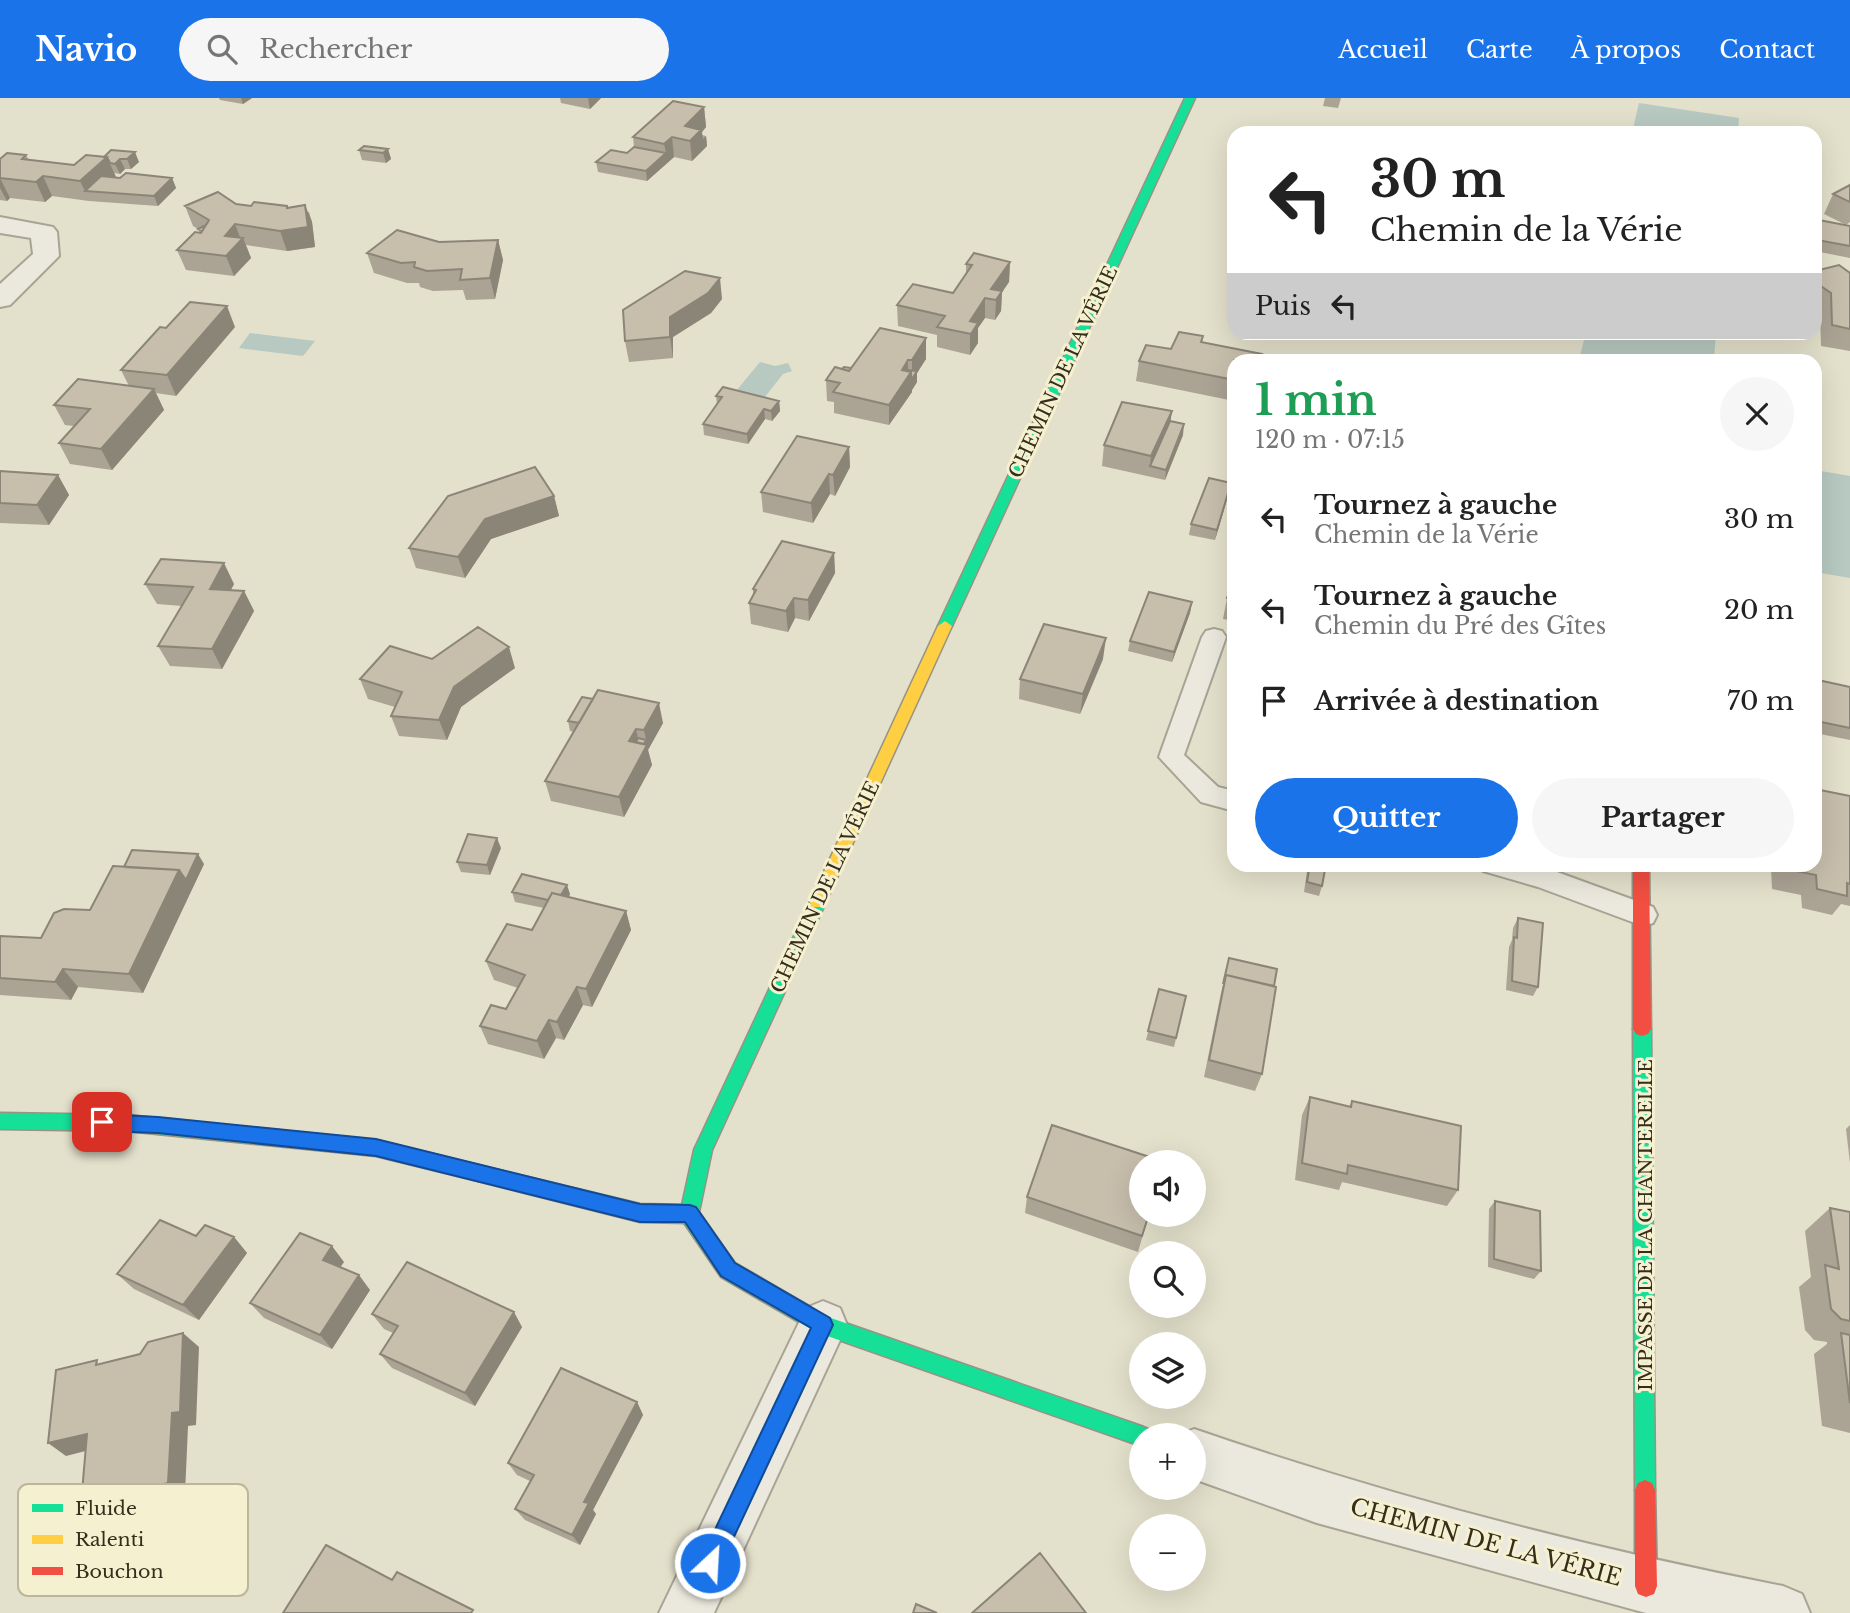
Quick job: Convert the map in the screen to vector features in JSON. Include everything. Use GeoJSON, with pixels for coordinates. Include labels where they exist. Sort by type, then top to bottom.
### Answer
{"type":"FeatureCollection","features":[{"type":"Feature","properties":{"kind":"street","name":"CHEMIN DE LA VÉRIE"},"geometry":{"type":"LineString","coordinates":[[690,1214],[704,1150],[1190,98]]}},
{"type":"Feature","properties":{"kind":"street"},"geometry":{"type":"LineString","coordinates":[[0,225],[44,232],[46,256],[0,299]]}},
{"type":"Feature","properties":{"kind":"street","name":"IMPASSE DE LA CHANTERELLE"},"geometry":{"type":"LineString","coordinates":[[1642,872],[1646,1586]]}},
{"type":"Feature","properties":{"kind":"street"},"geometry":{"type":"LineString","coordinates":[[0,1121],[127,1123],[376,1148],[640,1213],[690,1214],[728,1269],[823,1325],[1129,1432]]}},
{"type":"Feature","properties":{"kind":"street"},"geometry":{"type":"LineString","coordinates":[[686,1613],[823,1325]]}},
{"type":"Feature","properties":{"kind":"street","name":"CHEMIN DE LA VÉRIE"},"geometry":{"type":"LineString","coordinates":[[1206,1458],[1317,1497],[1646,1586],[1783,1613]]}},
{"type":"Feature","properties":{"kind":"lane"},"geometry":{"type":"LineString","coordinates":[[1214,636],[1171,757],[1210,795],[1227,799]]}},
{"type":"Feature","properties":{"kind":"lane"},"geometry":{"type":"LineString","coordinates":[[1523,872],[1643,915]]}},
{"type":"Feature","properties":{"kind":"shaded area"},"geometry":{"type":"Polygon","coordinates":[[[1639,103],[1739,118],[1738,126],[1634,126],[1639,103]]]}},
{"type":"Feature","properties":{"kind":"shaded area"},"geometry":{"type":"Polygon","coordinates":[[[250,333],[315,341],[303,356],[239,348],[250,333]]]}},
{"type":"Feature","properties":{"kind":"shaded area"},"geometry":{"type":"Polygon","coordinates":[[[1584,340],[1715,340],[1714,354],[1580,354],[1584,340]]]}},
{"type":"Feature","properties":{"kind":"shaded area"},"geometry":{"type":"Polygon","coordinates":[[[760,362],[775,366],[788,363],[792,371],[783,374],[761,402],[732,396],[760,362]]]}},
{"type":"Feature","properties":{"kind":"shaded area"},"geometry":{"type":"Polygon","coordinates":[[[1822,471],[1850,476],[1850,578],[1822,573],[1822,471]]]}},
{"type":"Feature","properties":{"kind":"building"},"geometry":{"type":"Polygon","coordinates":[[[673,101],[704,107],[685,126],[701,130],[690,141],[672,137],[664,144],[633,137],[673,101]]]}},
{"type":"Feature","properties":{"kind":"building"},"geometry":{"type":"Polygon","coordinates":[[[364,146],[388,149],[383,153],[359,150],[364,146]]]}},
{"type":"Feature","properties":{"kind":"building"},"geometry":{"type":"Polygon","coordinates":[[[634,147],[666,153],[646,171],[596,162],[611,150],[627,153],[634,147]]]}},
{"type":"Feature","properties":{"kind":"building"},"geometry":{"type":"Polygon","coordinates":[[[111,150],[135,152],[115,164],[104,157],[111,150]]]}},
{"type":"Feature","properties":{"kind":"building"},"geometry":{"type":"Polygon","coordinates":[[[7,153],[26,155],[22,159],[74,165],[86,155],[107,157],[80,181],[43,176],[36,182],[0,178],[0,159],[7,153]]]}},
{"type":"Feature","properties":{"kind":"building"},"geometry":{"type":"Polygon","coordinates":[[[126,173],[172,178],[154,196],[85,191],[101,176],[120,178],[126,173]]]}},
{"type":"Feature","properties":{"kind":"building"},"geometry":{"type":"Polygon","coordinates":[[[1850,185],[1850,202],[1833,194],[1850,185]]]}},
{"type":"Feature","properties":{"kind":"building"},"geometry":{"type":"Polygon","coordinates":[[[218,192],[236,204],[251,206],[254,202],[287,208],[305,205],[308,227],[280,231],[235,224],[225,236],[243,238],[226,256],[177,250],[195,232],[201,233],[209,220],[185,206],[218,192]]]}},
{"type":"Feature","properties":{"kind":"building"},"geometry":{"type":"Polygon","coordinates":[[[1822,221],[1850,226],[1850,246],[1822,241],[1822,221]]]}},
{"type":"Feature","properties":{"kind":"building"},"geometry":{"type":"Polygon","coordinates":[[[397,230],[439,242],[498,240],[490,278],[460,280],[462,269],[427,271],[414,267],[415,262],[401,263],[367,253],[397,230]]]}},
{"type":"Feature","properties":{"kind":"building"},"geometry":{"type":"Polygon","coordinates":[[[974,253],[1010,262],[991,289],[1002,291],[996,300],[985,298],[970,321],[978,323],[971,334],[937,327],[945,316],[897,305],[913,284],[953,293],[972,265],[966,264],[974,253]]]}},
{"type":"Feature","properties":{"kind":"building"},"geometry":{"type":"Polygon","coordinates":[[[1839,265],[1850,273],[1850,329],[1832,325],[1831,293],[1822,287],[1822,269],[1839,265]]]}},
{"type":"Feature","properties":{"kind":"building"},"geometry":{"type":"Polygon","coordinates":[[[685,271],[720,278],[708,293],[670,317],[670,337],[625,341],[623,310],[685,271]]]}},
{"type":"Feature","properties":{"kind":"building"},"geometry":{"type":"Polygon","coordinates":[[[190,302],[227,306],[167,375],[121,370],[160,327],[166,328],[190,302]]]}},
{"type":"Feature","properties":{"kind":"building"},"geometry":{"type":"Polygon","coordinates":[[[880,328],[926,338],[902,370],[911,372],[889,405],[833,392],[840,383],[826,380],[835,367],[849,371],[880,328]]]}},
{"type":"Feature","properties":{"kind":"building"},"geometry":{"type":"Polygon","coordinates":[[[1179,332],[1203,336],[1201,342],[1262,354],[1227,354],[1227,379],[1139,361],[1146,345],[1171,349],[1179,332]]]}},
{"type":"Feature","properties":{"kind":"building"},"geometry":{"type":"Polygon","coordinates":[[[908,370],[917,371],[911,380],[911,372],[908,370]]]}},
{"type":"Feature","properties":{"kind":"building"},"geometry":{"type":"Polygon","coordinates":[[[78,379],[154,389],[101,449],[59,443],[90,409],[54,405],[78,379]]]}},
{"type":"Feature","properties":{"kind":"building"},"geometry":{"type":"Polygon","coordinates":[[[723,387],[779,401],[771,411],[764,409],[747,434],[703,424],[722,397],[716,396],[723,387]]]}},
{"type":"Feature","properties":{"kind":"building"},"geometry":{"type":"Polygon","coordinates":[[[1122,402],[1172,411],[1151,456],[1104,445],[1122,402]]]}},
{"type":"Feature","properties":{"kind":"building"},"geometry":{"type":"Polygon","coordinates":[[[1170,421],[1184,424],[1166,470],[1150,466],[1170,421]]]}},
{"type":"Feature","properties":{"kind":"building"},"geometry":{"type":"Polygon","coordinates":[[[797,436],[849,447],[833,475],[829,474],[811,503],[761,492],[797,436]]]}},
{"type":"Feature","properties":{"kind":"building"},"geometry":{"type":"Polygon","coordinates":[[[535,467],[554,496],[485,519],[458,557],[409,548],[448,496],[535,467]]]}},
{"type":"Feature","properties":{"kind":"building"},"geometry":{"type":"Polygon","coordinates":[[[0,471],[58,475],[37,505],[0,503],[0,471]]]}},
{"type":"Feature","properties":{"kind":"building"},"geometry":{"type":"Polygon","coordinates":[[[1209,478],[1227,482],[1227,496],[1217,530],[1191,524],[1209,478]]]}},
{"type":"Feature","properties":{"kind":"building"},"geometry":{"type":"Polygon","coordinates":[[[782,541],[834,553],[808,600],[794,598],[786,611],[749,603],[756,590],[753,589],[782,541]]]}},
{"type":"Feature","properties":{"kind":"building"},"geometry":{"type":"Polygon","coordinates":[[[161,559],[224,563],[210,589],[244,591],[212,649],[158,646],[193,587],[145,584],[161,559]]]}},
{"type":"Feature","properties":{"kind":"building"},"geometry":{"type":"Polygon","coordinates":[[[1149,592],[1192,602],[1174,652],[1130,641],[1149,592]]]}},
{"type":"Feature","properties":{"kind":"building"},"geometry":{"type":"Polygon","coordinates":[[[1044,624],[1106,638],[1083,694],[1020,679],[1044,624]]]}},
{"type":"Feature","properties":{"kind":"building"},"geometry":{"type":"Polygon","coordinates":[[[478,627],[509,647],[454,687],[439,720],[391,716],[402,692],[360,679],[390,646],[432,659],[478,627]]]}},
{"type":"Feature","properties":{"kind":"building"},"geometry":{"type":"Polygon","coordinates":[[[1822,681],[1850,687],[1850,728],[1822,722],[1822,681]]]}},
{"type":"Feature","properties":{"kind":"building"},"geometry":{"type":"Polygon","coordinates":[[[598,690],[659,703],[644,730],[636,729],[629,741],[647,745],[619,797],[545,781],[598,690]]]}},
{"type":"Feature","properties":{"kind":"building"},"geometry":{"type":"Polygon","coordinates":[[[582,697],[593,699],[579,723],[568,721],[582,697]]]}},
{"type":"Feature","properties":{"kind":"building"},"geometry":{"type":"Polygon","coordinates":[[[638,738],[646,740],[644,744],[636,742],[638,738]]]}},
{"type":"Feature","properties":{"kind":"building"},"geometry":{"type":"Polygon","coordinates":[[[1822,790],[1850,796],[1850,884],[1847,883],[1847,896],[1817,889],[1816,875],[1801,872],[1822,872],[1822,790]]]}},
{"type":"Feature","properties":{"kind":"building"},"geometry":{"type":"Polygon","coordinates":[[[468,834],[497,838],[487,865],[457,862],[468,834]]]}},
{"type":"Feature","properties":{"kind":"building"},"geometry":{"type":"Polygon","coordinates":[[[132,850],[198,854],[186,880],[179,870],[124,867],[132,850]]]}},
{"type":"Feature","properties":{"kind":"building"},"geometry":{"type":"Polygon","coordinates":[[[113,866],[179,870],[129,974],[63,969],[55,982],[0,978],[0,936],[41,938],[54,913],[64,909],[90,910],[113,866]]]}},
{"type":"Feature","properties":{"kind":"building"},"geometry":{"type":"Polygon","coordinates":[[[1309,872],[1325,872],[1322,886],[1307,882],[1309,872]]]}},
{"type":"Feature","properties":{"kind":"building"},"geometry":{"type":"Polygon","coordinates":[[[522,874],[567,885],[561,895],[552,893],[548,900],[512,892],[522,874]]]}},
{"type":"Feature","properties":{"kind":"building"},"geometry":{"type":"Polygon","coordinates":[[[552,893],[626,911],[586,989],[577,987],[557,1022],[549,1020],[537,1041],[480,1026],[491,1005],[506,1009],[525,975],[486,961],[507,924],[532,930],[552,893]]]}},
{"type":"Feature","properties":{"kind":"building"},"geometry":{"type":"Polygon","coordinates":[[[1518,918],[1543,923],[1538,987],[1512,981],[1514,937],[1517,938],[1518,918]]]}},
{"type":"Feature","properties":{"kind":"building"},"geometry":{"type":"Polygon","coordinates":[[[1229,958],[1277,969],[1274,986],[1226,975],[1223,984],[1229,958]]]}},
{"type":"Feature","properties":{"kind":"building"},"geometry":{"type":"Polygon","coordinates":[[[1226,975],[1276,987],[1262,1074],[1209,1060],[1226,975]]]}},
{"type":"Feature","properties":{"kind":"building"},"geometry":{"type":"Polygon","coordinates":[[[1159,989],[1186,996],[1176,1038],[1148,1031],[1159,989]]]}},
{"type":"Feature","properties":{"kind":"building"},"geometry":{"type":"Polygon","coordinates":[[[1310,1097],[1351,1107],[1352,1101],[1461,1126],[1458,1190],[1348,1165],[1347,1174],[1302,1163],[1310,1097]]]}},
{"type":"Feature","properties":{"kind":"building"},"geometry":{"type":"Polygon","coordinates":[[[1052,1125],[1129,1150],[1129,1227],[1145,1227],[1142,1236],[1027,1197],[1052,1125]]]}},
{"type":"Feature","properties":{"kind":"building"},"geometry":{"type":"Polygon","coordinates":[[[1495,1201],[1540,1211],[1541,1271],[1494,1259],[1495,1201]]]}},
{"type":"Feature","properties":{"kind":"building"},"geometry":{"type":"Polygon","coordinates":[[[1830,1208],[1850,1212],[1850,1321],[1841,1319],[1831,1309],[1825,1265],[1839,1269],[1830,1208]]]}},
{"type":"Feature","properties":{"kind":"building"},"geometry":{"type":"Polygon","coordinates":[[[160,1220],[196,1236],[205,1225],[234,1237],[183,1305],[117,1274],[160,1220]]]}},
{"type":"Feature","properties":{"kind":"building"},"geometry":{"type":"Polygon","coordinates":[[[300,1233],[332,1246],[323,1260],[359,1275],[320,1335],[250,1303],[300,1233]]]}},
{"type":"Feature","properties":{"kind":"building"},"geometry":{"type":"Polygon","coordinates":[[[407,1262],[514,1312],[465,1393],[380,1354],[398,1326],[372,1314],[407,1262]]]}},
{"type":"Feature","properties":{"kind":"building"},"geometry":{"type":"Polygon","coordinates":[[[183,1333],[180,1412],[172,1413],[168,1483],[83,1484],[87,1434],[48,1443],[56,1370],[97,1360],[96,1365],[140,1354],[148,1342],[183,1333]]]}},
{"type":"Feature","properties":{"kind":"building"},"geometry":{"type":"Polygon","coordinates":[[[1841,1333],[1850,1335],[1850,1403],[1841,1333]]]}},
{"type":"Feature","properties":{"kind":"building"},"geometry":{"type":"Polygon","coordinates":[[[561,1368],[637,1402],[584,1502],[589,1503],[572,1535],[515,1509],[534,1475],[508,1463],[561,1368]]]}},
{"type":"Feature","properties":{"kind":"building"},"geometry":{"type":"Polygon","coordinates":[[[326,1545],[392,1580],[397,1572],[473,1610],[471,1613],[283,1613],[326,1545]]]}},
{"type":"Feature","properties":{"kind":"building"},"geometry":{"type":"Polygon","coordinates":[[[1040,1553],[1086,1613],[972,1613],[1040,1553]]]}},
{"type":"Feature","properties":{"kind":"building"},"geometry":{"type":"Polygon","coordinates":[[[916,1604],[937,1613],[913,1613],[916,1604]]]}},
{"type":"Feature","properties":{"kind":"traffic: fast"},"geometry":{"type":"LineString","coordinates":[[945,626],[1190,98]]}},
{"type":"Feature","properties":{"kind":"traffic: fast"},"geometry":{"type":"LineString","coordinates":[[818,902],[703,1150],[689,1214],[728,1270],[823,1325],[1129,1432]]}},
{"type":"Feature","properties":{"kind":"traffic: fast"},"geometry":{"type":"LineString","coordinates":[[1642,1029],[1645,1490]]}},
{"type":"Feature","properties":{"kind":"traffic: fast"},"geometry":{"type":"LineString","coordinates":[[0,1121],[127,1123],[376,1148],[478,1173]]}},
{"type":"Feature","properties":{"kind":"traffic: slow"},"geometry":{"type":"LineString","coordinates":[[818,902],[945,626]]}},
{"type":"Feature","properties":{"kind":"traffic: slow"},"geometry":{"type":"LineString","coordinates":[[478,1173],[640,1213],[689,1214]]}},
{"type":"Feature","properties":{"kind":"traffic: jam"},"geometry":{"type":"LineString","coordinates":[[1641,872],[1642,1029]]}},
{"type":"Feature","properties":{"kind":"traffic: jam"},"geometry":{"type":"LineString","coordinates":[[1645,1490],[1646,1586]]}},
{"type":"Feature","properties":{"kind":"route"},"geometry":{"type":"LineString","coordinates":[[102,1122],[158,1125],[376,1148],[640,1213],[690,1214],[728,1269],[823,1325],[710,1563]]}}]}
